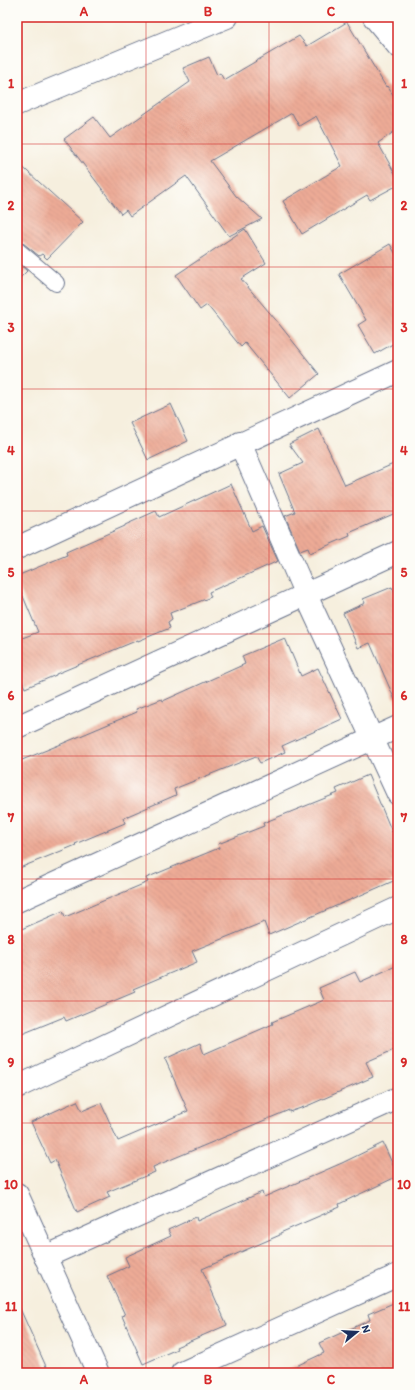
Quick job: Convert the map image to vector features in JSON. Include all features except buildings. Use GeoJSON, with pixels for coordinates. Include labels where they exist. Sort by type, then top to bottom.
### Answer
{"type":"FeatureCollection","features":[{"type":"Feature","properties":{"kind":"street"},"geometry":{"type":"LineString","coordinates":[[17,104],[227,17]]}},
{"type":"Feature","properties":{"kind":"street"},"geometry":{"type":"LineString","coordinates":[[374,17],[398,46]]}},
{"type":"Feature","properties":{"kind":"street"},"geometry":{"type":"LineString","coordinates":[[17,548],[240,443],[398,371]]}},
{"type":"Feature","properties":{"kind":"street"},"geometry":{"type":"LineString","coordinates":[[240,443],[306,595],[398,794]]}},
{"type":"Feature","properties":{"kind":"street"},"geometry":{"type":"LineString","coordinates":[[17,727],[398,552]]}},
{"type":"Feature","properties":{"kind":"street"},"geometry":{"type":"LineString","coordinates":[[17,901],[398,727]]}},
{"type":"Feature","properties":{"kind":"street"},"geometry":{"type":"LineString","coordinates":[[17,1087],[398,908]]}},
{"type":"Feature","properties":{"kind":"street"},"geometry":{"type":"LineString","coordinates":[[45,1257],[398,1098]]}},
{"type":"Feature","properties":{"kind":"street"},"geometry":{"type":"LineString","coordinates":[[17,1194],[98,1373]]}},
{"type":"Feature","properties":{"kind":"street"},"geometry":{"type":"LineString","coordinates":[[182,1373],[398,1275]]}},
{"type":"Feature","properties":{"kind":"lane"},"geometry":{"type":"LineString","coordinates":[[17,250],[56,283]]}}]}
